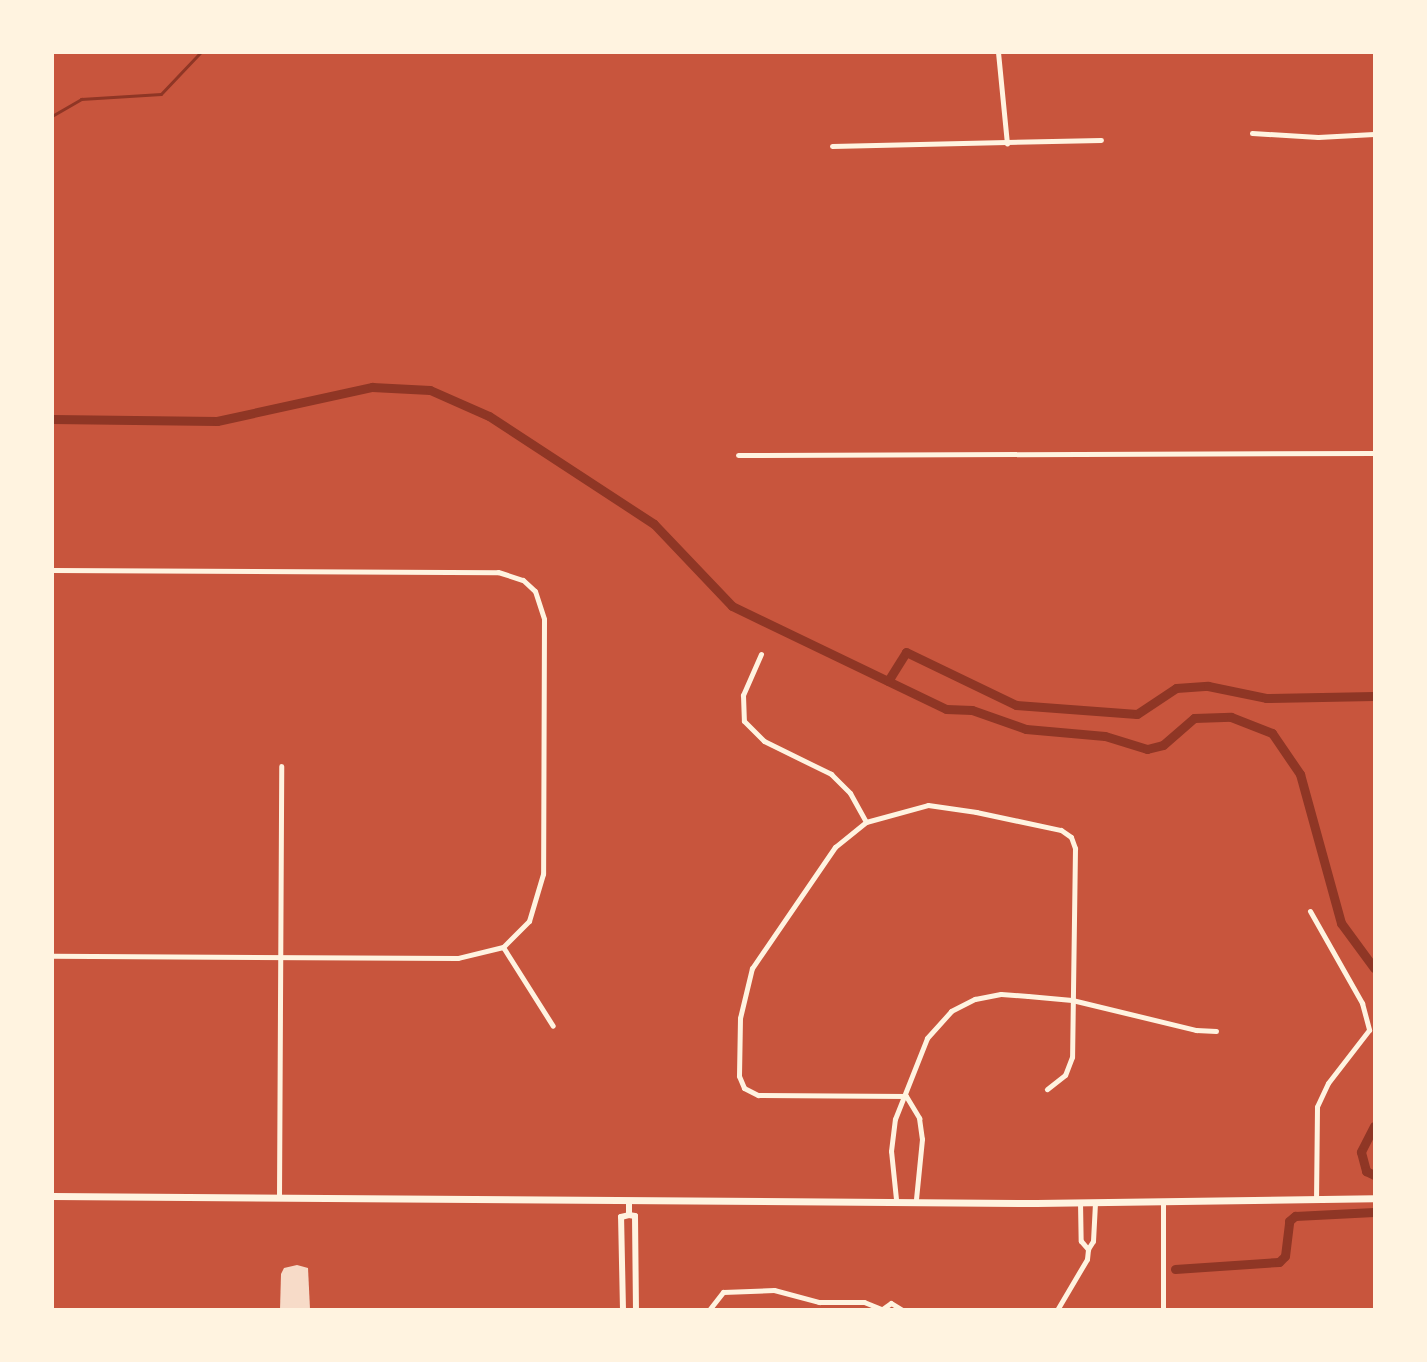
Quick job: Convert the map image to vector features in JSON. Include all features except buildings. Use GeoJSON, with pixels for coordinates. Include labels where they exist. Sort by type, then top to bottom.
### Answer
{"type":"FeatureCollection","features":[{"type":"Feature","properties":{"kind":"main road"},"geometry":{"type":"LineString","coordinates":[[52,1195],[629,1202],[916,1199],[1096,1202],[1374,1198]]}},
{"type":"Feature","properties":{"kind":"street"},"geometry":{"type":"LineString","coordinates":[[998,52],[1007,144]]}},
{"type":"Feature","properties":{"kind":"street"},"geometry":{"type":"LineString","coordinates":[[1252,133],[1318,138],[1374,134]]}},
{"type":"Feature","properties":{"kind":"street"},"geometry":{"type":"LineString","coordinates":[[832,146],[1101,140]]}},
{"type":"Feature","properties":{"kind":"street"},"geometry":{"type":"LineString","coordinates":[[738,455],[1374,453]]}},
{"type":"Feature","properties":{"kind":"street"},"geometry":{"type":"LineString","coordinates":[[52,570],[511,574],[535,591],[544,619],[543,874],[530,921],[503,947],[458,958],[52,956]]}},
{"type":"Feature","properties":{"kind":"street"},"geometry":{"type":"LineString","coordinates":[[761,654],[743,695],[744,721],[764,741],[839,781],[866,822]]}},
{"type":"Feature","properties":{"kind":"street"},"geometry":{"type":"LineString","coordinates":[[279,1196],[281,766]]}},
{"type":"Feature","properties":{"kind":"street"},"geometry":{"type":"LineString","coordinates":[[906,1096],[758,1095],[744,1088],[739,1076],[740,1018],[752,968],[835,847],[866,822],[928,806],[976,811],[1061,830],[1071,837],[1075,848],[1072,1057],[1065,1075],[1047,1088]]}},
{"type":"Feature","properties":{"kind":"street"},"geometry":{"type":"LineString","coordinates":[[1310,911],[1362,1003],[1369,1030],[1328,1083],[1317,1107],[1316,1200]]}},
{"type":"Feature","properties":{"kind":"street"},"geometry":{"type":"LineString","coordinates":[[503,947],[553,1026]]}},
{"type":"Feature","properties":{"kind":"street"},"geometry":{"type":"LineString","coordinates":[[895,1199],[891,1151],[895,1119],[927,1038],[951,1011],[975,999],[1001,994],[1072,1000],[1196,1030],[1216,1031]]}},
{"type":"Feature","properties":{"kind":"street"},"geometry":{"type":"LineString","coordinates":[[906,1096],[919,1118],[922,1139],[916,1199]]}},
{"type":"Feature","properties":{"kind":"street"},"geometry":{"type":"LineString","coordinates":[[1163,1201],[1163,1310]]}},
{"type":"Feature","properties":{"kind":"street"},"geometry":{"type":"LineString","coordinates":[[629,1202],[629,1215]]}},
{"type":"Feature","properties":{"kind":"street"},"geometry":{"type":"LineString","coordinates":[[1080,1202],[1081,1241],[1087,1249]]}},
{"type":"Feature","properties":{"kind":"street"},"geometry":{"type":"LineString","coordinates":[[1057,1310],[1082,1269],[1087,1249],[1093,1241],[1096,1202]]}},
{"type":"Feature","properties":{"kind":"street"},"geometry":{"type":"LineString","coordinates":[[623,1310],[621,1217],[629,1215],[635,1216],[636,1310]]}},
{"type":"Feature","properties":{"kind":"street"},"geometry":{"type":"LineString","coordinates":[[709,1310],[715,1297],[732,1290],[782,1290],[819,1302],[864,1302],[881,1309],[891,1303],[902,1310]]}},
{"type":"Feature","properties":{"kind":"waterway"},"geometry":{"type":"LineString","coordinates":[[52,116],[81,99],[161,94],[201,52]]}},
{"type":"Feature","properties":{"kind":"waterway"},"geometry":{"type":"LineString","coordinates":[[52,419],[217,421],[372,387],[430,390],[489,416],[654,524],[732,606],[946,709],[972,710],[1026,729],[1105,736],[1147,749],[1163,745],[1194,718],[1231,717],[1272,733],[1300,774],[1341,923],[1374,968]]}},
{"type":"Feature","properties":{"kind":"waterway"},"geometry":{"type":"LineString","coordinates":[[888,681],[906,652],[1016,705],[1137,714],[1176,688],[1208,686],[1266,698],[1374,696]]}},
{"type":"Feature","properties":{"kind":"waterway"},"geometry":{"type":"LineString","coordinates":[[1374,1126],[1361,1152],[1366,1171],[1374,1175]]}},
{"type":"Feature","properties":{"kind":"waterway"},"geometry":{"type":"LineString","coordinates":[[1175,1269],[1279,1262],[1285,1256],[1289,1221],[1295,1216],[1374,1212]]}}]}
